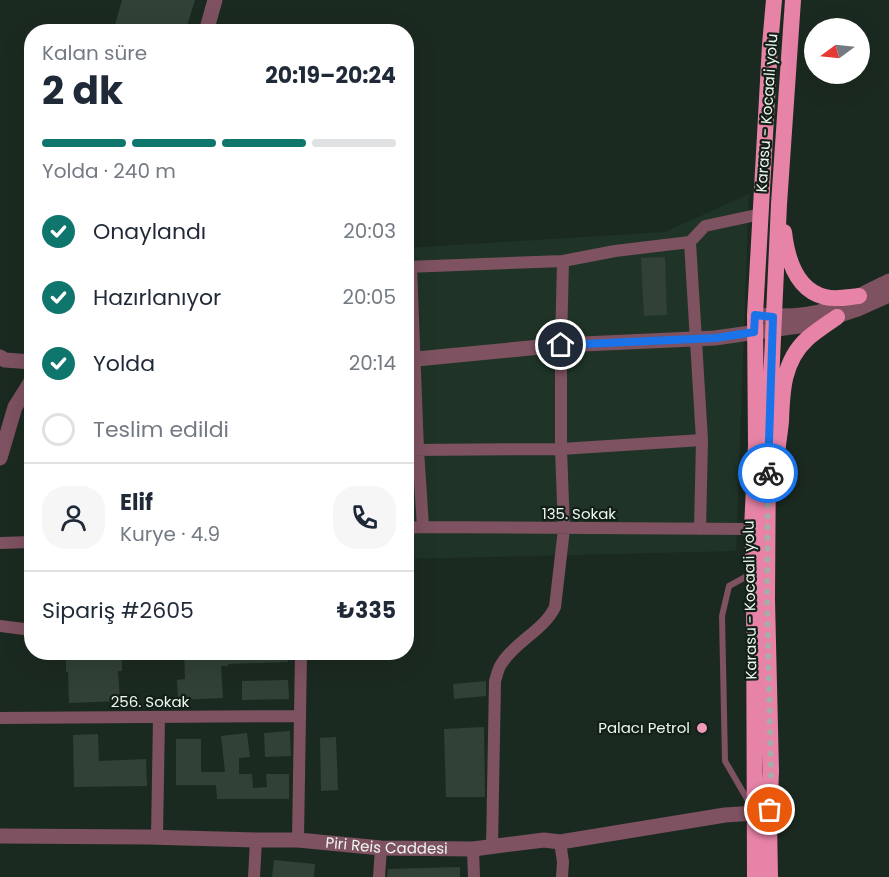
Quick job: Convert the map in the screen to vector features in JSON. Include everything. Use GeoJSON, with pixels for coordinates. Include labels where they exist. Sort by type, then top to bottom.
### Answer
{"type":"FeatureCollection","features":[{"type":"Feature","properties":{"kind":"highway"},"geometry":{"type":"LineString","coordinates":[[755,877],[763,812],[752,530],[756,445],[754,332],[774,0]]}},
{"type":"Feature","properties":{"kind":"highway","name":"Karasu - Kocaali yolu"},"geometry":{"type":"LineString","coordinates":[[770,877],[763,812],[771,771],[767,600],[768,449],[780,185],[793,0]]}},
{"type":"Feature","properties":{"kind":"highway"},"geometry":{"type":"LineString","coordinates":[[780,185],[786,249],[800,281],[814,293],[824,297],[837,299],[859,296]]}},
{"type":"Feature","properties":{"kind":"highway"},"geometry":{"type":"LineString","coordinates":[[767,542],[783,386],[787,368],[794,354],[806,340],[837,317]]}},
{"type":"Feature","properties":{"kind":"street"},"geometry":{"type":"LineString","coordinates":[[208,24],[215,0]]}},
{"type":"Feature","properties":{"kind":"street"},"geometry":{"type":"LineString","coordinates":[[414,267],[563,261],[690,242],[705,226],[761,214]]}},
{"type":"Feature","properties":{"kind":"street"},"geometry":{"type":"LineString","coordinates":[[690,242],[702,440],[700,529]]}},
{"type":"Feature","properties":{"kind":"street"},"geometry":{"type":"LineString","coordinates":[[492,847],[495,681],[501,663],[550,617],[555,607],[564,529],[561,449],[563,261]]}},
{"type":"Feature","properties":{"kind":"street"},"geometry":{"type":"LineString","coordinates":[[414,360],[561,345],[716,338],[754,332],[773,323],[830,309],[889,281]]}},
{"type":"Feature","properties":{"kind":"street"},"geometry":{"type":"LineString","coordinates":[[755,315],[773,323],[813,324],[889,296]]}},
{"type":"Feature","properties":{"kind":"street"},"geometry":{"type":"LineString","coordinates":[[0,357],[5,360],[24,361]]}},
{"type":"Feature","properties":{"kind":"street"},"geometry":{"type":"LineString","coordinates":[[0,458],[15,407],[24,393]]}},
{"type":"Feature","properties":{"kind":"street"},"geometry":{"type":"LineString","coordinates":[[414,450],[561,449],[702,440]]}},
{"type":"Feature","properties":{"kind":"street"},"geometry":{"type":"LineString","coordinates":[[414,464],[423,527]]}},
{"type":"Feature","properties":{"kind":"street","name":"135. Sokak"},"geometry":{"type":"LineString","coordinates":[[414,528],[752,530]]}},
{"type":"Feature","properties":{"kind":"street"},"geometry":{"type":"LineString","coordinates":[[0,543],[24,542]]}},
{"type":"Feature","properties":{"kind":"street"},"geometry":{"type":"LineString","coordinates":[[0,626],[24,629]]}},
{"type":"Feature","properties":{"kind":"street"},"geometry":{"type":"LineString","coordinates":[[298,840],[301,660]]}},
{"type":"Feature","properties":{"kind":"street","name":"256. Sokak"},"geometry":{"type":"LineString","coordinates":[[0,718],[300,716]]}},
{"type":"Feature","properties":{"kind":"street"},"geometry":{"type":"LineString","coordinates":[[157,837],[159,717]]}},
{"type":"Feature","properties":{"kind":"street","name":"Piri Reis Caddesi"},"geometry":{"type":"LineString","coordinates":[[0,836],[298,840],[381,848],[473,849],[544,840],[560,842],[725,815],[763,812]]}},
{"type":"Feature","properties":{"kind":"street"},"geometry":{"type":"LineString","coordinates":[[254,877],[256,840]]}},
{"type":"Feature","properties":{"kind":"street"},"geometry":{"type":"LineString","coordinates":[[560,842],[563,861],[562,877]]}},
{"type":"Feature","properties":{"kind":"street"},"geometry":{"type":"LineString","coordinates":[[379,877],[381,848]]}},
{"type":"Feature","properties":{"kind":"street"},"geometry":{"type":"LineString","coordinates":[[473,849],[474,877]]}},
{"type":"Feature","properties":{"kind":"lane"},"geometry":{"type":"LineString","coordinates":[[754,572],[729,586],[722,616],[725,761],[763,812]]}},
{"type":"Feature","properties":{"kind":"shaded area"},"geometry":{"type":"Polygon","coordinates":[[[749,194],[736,551],[414,559],[414,248],[665,232],[749,194]]]}},
{"type":"Feature","properties":{"kind":"building"},"geometry":{"type":"Polygon","coordinates":[[[122,0],[195,0],[188,24],[115,24],[122,0]]]}},
{"type":"Feature","properties":{"kind":"building"},"geometry":{"type":"Polygon","coordinates":[[[665,257],[667,315],[644,316],[641,258],[665,257]]]}},
{"type":"Feature","properties":{"kind":"building"},"geometry":{"type":"Polygon","coordinates":[[[66,660],[122,660],[122,671],[118,671],[120,701],[69,703],[68,672],[66,672],[66,660]]]}},
{"type":"Feature","properties":{"kind":"building"},"geometry":{"type":"Polygon","coordinates":[[[184,660],[288,660],[288,662],[221,666],[223,698],[178,700],[177,680],[185,679],[184,660]]]}},
{"type":"Feature","properties":{"kind":"building"},"geometry":{"type":"Polygon","coordinates":[[[288,680],[289,699],[242,700],[242,681],[288,680]]]}},
{"type":"Feature","properties":{"kind":"building"},"geometry":{"type":"Polygon","coordinates":[[[486,681],[486,696],[454,699],[453,684],[486,681]]]}},
{"type":"Feature","properties":{"kind":"building"},"geometry":{"type":"Polygon","coordinates":[[[484,727],[485,797],[446,797],[444,729],[484,727]]]}},
{"type":"Feature","properties":{"kind":"building"},"geometry":{"type":"Polygon","coordinates":[[[290,731],[291,756],[265,757],[264,733],[290,731]]]}},
{"type":"Feature","properties":{"kind":"building"},"geometry":{"type":"Polygon","coordinates":[[[247,733],[250,757],[239,758],[239,774],[252,774],[253,788],[267,787],[266,774],[289,774],[289,799],[217,799],[216,785],[176,785],[176,739],[201,739],[201,772],[225,772],[221,736],[247,733]]]}},
{"type":"Feature","properties":{"kind":"building"},"geometry":{"type":"Polygon","coordinates":[[[98,734],[99,761],[146,759],[147,786],[74,787],[73,735],[98,734]]]}},
{"type":"Feature","properties":{"kind":"building"},"geometry":{"type":"Polygon","coordinates":[[[336,737],[338,790],[321,791],[320,738],[336,737]]]}},
{"type":"Feature","properties":{"kind":"building"},"geometry":{"type":"Polygon","coordinates":[[[274,860],[315,864],[314,877],[272,877],[274,860]]]}},
{"type":"Feature","properties":{"kind":"building"},"geometry":{"type":"Polygon","coordinates":[[[460,867],[460,877],[387,877],[388,869],[460,867]]]}},
{"type":"Feature","properties":{"kind":"way so far"},"geometry":{"type":"LineString","coordinates":[[768,473],[770,810]]}},
{"type":"Feature","properties":{"kind":"place","name":"Palacı Petrol"},"geometry":{"type":"Point","coordinates":[702,728]}},
{"type":"Feature","properties":{"kind":"route"},"geometry":{"type":"LineString","coordinates":[[561,345],[716,338],[754,332],[755,315],[773,317],[768,473]]}}]}
